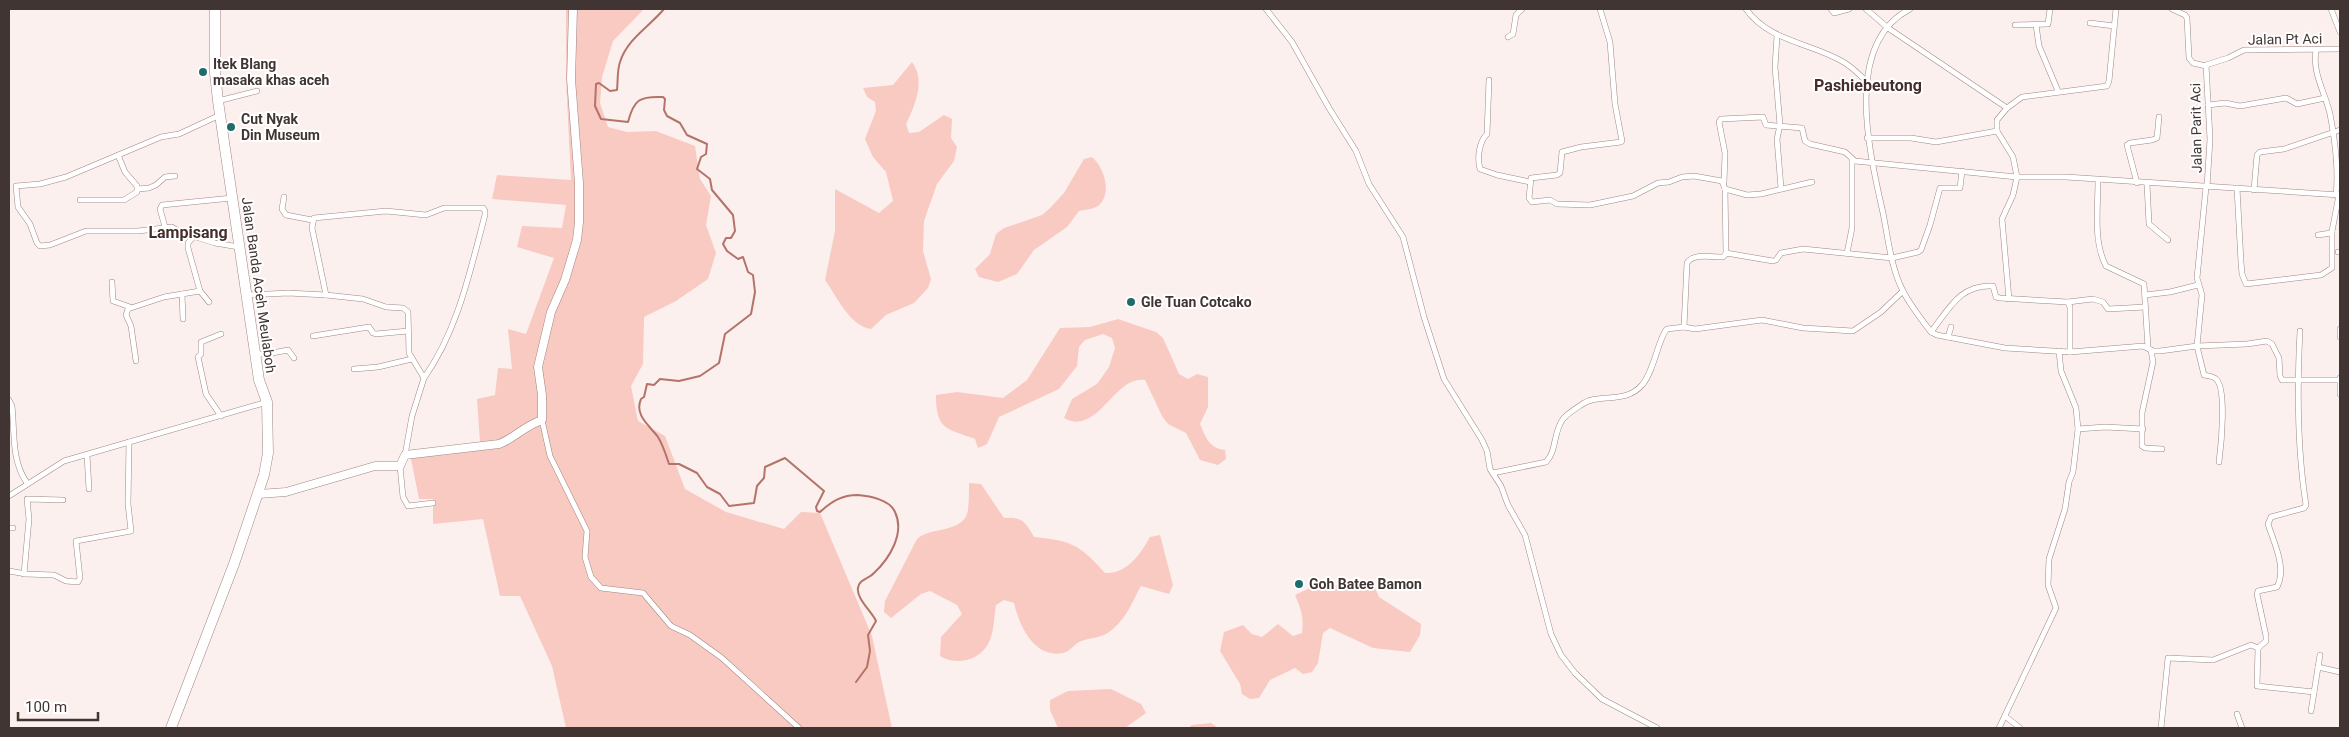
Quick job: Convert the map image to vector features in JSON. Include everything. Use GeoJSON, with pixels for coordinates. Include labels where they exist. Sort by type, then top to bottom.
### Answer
{"type":"FeatureCollection","features":[{"type":"Feature","properties":{"kind":"highway","name":"Jalan Banda Aceh Meulaboh"},"geometry":{"type":"LineString","coordinates":[[171,728],[259,494],[268,453],[267,402],[259,380],[218,101],[214,9]]}},
{"type":"Feature","properties":{"kind":"street"},"geometry":{"type":"LineString","coordinates":[[573,9],[571,79],[579,183],[579,222],[577,240],[565,280],[551,312],[538,367],[542,396],[542,420],[550,456],[587,531],[588,539],[585,557],[587,568],[597,585],[608,590],[643,593],[667,623],[690,635],[722,658],[799,728]]}},
{"type":"Feature","properties":{"kind":"street"},"geometry":{"type":"LineString","coordinates":[[1266,9],[1292,42],[1329,108],[1356,151],[1369,184],[1403,238],[1424,317],[1444,379],[1482,440],[1493,473],[1525,535],[1549,626],[1561,655],[1575,673],[1602,700],[1657,728]]}},
{"type":"Feature","properties":{"kind":"street"},"geometry":{"type":"LineString","coordinates":[[1508,37],[1513,34],[1516,15],[1522,9]]}},
{"type":"Feature","properties":{"kind":"street"},"geometry":{"type":"LineString","coordinates":[[1600,9],[1610,42],[1615,104],[1622,140],[1620,142],[1581,147],[1562,152],[1560,173],[1557,175],[1535,176],[1530,182],[1529,198],[1532,202],[1550,200],[1557,204],[1590,205],[1633,196],[1658,183],[1669,182],[1682,177],[1716,179],[1724,186],[1747,195],[1761,194],[1812,182]]}},
{"type":"Feature","properties":{"kind":"street"},"geometry":{"type":"LineString","coordinates":[[1746,9],[1754,19],[1777,36],[1845,64],[1866,81]]}},
{"type":"Feature","properties":{"kind":"street"},"geometry":{"type":"LineString","coordinates":[[1831,9],[1834,13],[1849,9]]}},
{"type":"Feature","properties":{"kind":"street"},"geometry":{"type":"LineString","coordinates":[[1866,9],[1887,29],[2007,108]]}},
{"type":"Feature","properties":{"kind":"street"},"geometry":{"type":"LineString","coordinates":[[1910,9],[1893,20],[1882,36],[1869,68],[1866,81],[1867,138],[1892,258],[1902,290],[1931,332],[2005,348],[2070,352],[2143,346],[2160,351],[2197,346],[2270,342],[2279,358],[2281,379],[2284,381],[2340,379],[2340,394]]}},
{"type":"Feature","properties":{"kind":"street"},"geometry":{"type":"LineString","coordinates":[[2015,25],[2049,24],[2050,9]]}},
{"type":"Feature","properties":{"kind":"street"},"geometry":{"type":"LineString","coordinates":[[2009,299],[2002,219],[2013,195],[2016,177],[2013,157],[1997,131],[1997,120],[2007,108],[2022,97],[2058,91],[2100,88],[2108,84],[2116,9]]}},
{"type":"Feature","properties":{"kind":"street"},"geometry":{"type":"LineString","coordinates":[[2172,9],[2185,14],[2187,18],[2190,58],[2193,63],[2206,67]]}},
{"type":"Feature","properties":{"kind":"street"},"geometry":{"type":"LineString","coordinates":[[2331,9],[2340,32]]}},
{"type":"Feature","properties":{"kind":"street"},"geometry":{"type":"LineString","coordinates":[[2090,22],[2114,26]]}},
{"type":"Feature","properties":{"kind":"street"},"geometry":{"type":"LineString","coordinates":[[2036,24],[2038,46],[2058,91]]}},
{"type":"Feature","properties":{"kind":"street"},"geometry":{"type":"LineString","coordinates":[[1777,36],[1775,67],[1780,125],[1777,139],[1781,188]]}},
{"type":"Feature","properties":{"kind":"street","name":"Jalan Pt Aci"},"geometry":{"type":"LineString","coordinates":[[2206,67],[2244,50],[2340,49]]}},
{"type":"Feature","properties":{"kind":"street"},"geometry":{"type":"LineString","coordinates":[[2237,188],[2242,274],[2246,284],[2325,274],[2332,268],[2332,231],[2338,195],[2338,170],[2325,98],[2314,64],[2316,50]]}},
{"type":"Feature","properties":{"kind":"street","name":"Jalan Parit Aci"},"geometry":{"type":"LineString","coordinates":[[2206,67],[2210,139],[2207,187],[2201,225],[2198,285],[2202,295],[2197,346],[2204,375],[2215,378],[2219,384],[2223,420],[2220,462]]}},
{"type":"Feature","properties":{"kind":"street"},"geometry":{"type":"LineString","coordinates":[[1489,80],[1486,134],[1481,140],[1478,161],[1480,169],[1497,175],[1530,182]]}},
{"type":"Feature","properties":{"kind":"street"},"geometry":{"type":"LineString","coordinates":[[218,101],[257,91]]}},
{"type":"Feature","properties":{"kind":"street"},"geometry":{"type":"LineString","coordinates":[[2208,105],[2225,103],[2240,106],[2286,98],[2297,104],[2325,98]]}},
{"type":"Feature","properties":{"kind":"street"},"geometry":{"type":"LineString","coordinates":[[220,114],[179,134],[161,137],[54,180],[16,186],[18,207],[30,224],[40,246],[50,245],[86,230],[138,231],[175,227],[180,232],[215,243],[240,247]]}},
{"type":"Feature","properties":{"kind":"street"},"geometry":{"type":"LineString","coordinates":[[1684,327],[1687,263],[1689,259],[1695,257],[1723,257],[1726,253],[1725,153],[1719,122],[1721,119],[1763,117],[1766,125],[1798,126],[1802,128],[1805,141],[1810,144],[1845,152],[1852,160],[1852,228],[1847,253]]}},
{"type":"Feature","properties":{"kind":"street"},"geometry":{"type":"LineString","coordinates":[[2136,183],[2127,145],[2156,138],[2159,117]]}},
{"type":"Feature","properties":{"kind":"street"},"geometry":{"type":"LineString","coordinates":[[2254,190],[2257,155],[2260,152],[2284,149],[2340,130]]}},
{"type":"Feature","properties":{"kind":"street"},"geometry":{"type":"LineString","coordinates":[[1867,138],[1911,138],[1936,142],[1997,131]]}},
{"type":"Feature","properties":{"kind":"street"},"geometry":{"type":"LineString","coordinates":[[118,155],[125,172],[138,188]]}},
{"type":"Feature","properties":{"kind":"street"},"geometry":{"type":"LineString","coordinates":[[1852,160],[2016,177],[2063,177],[2098,181],[2338,195]]}},
{"type":"Feature","properties":{"kind":"street"},"geometry":{"type":"LineString","coordinates":[[1726,253],[1773,261],[1781,253],[1803,249],[1892,258],[1921,250],[1940,188],[1960,188],[1962,171]]}},
{"type":"Feature","properties":{"kind":"street"},"geometry":{"type":"LineString","coordinates":[[138,188],[149,188],[165,177],[175,176]]}},
{"type":"Feature","properties":{"kind":"street"},"geometry":{"type":"LineString","coordinates":[[2098,181],[2098,232],[2102,260],[2106,266],[2142,282],[2153,362],[2142,413],[2143,447],[2162,449]]}},
{"type":"Feature","properties":{"kind":"street"},"geometry":{"type":"LineString","coordinates":[[2147,184],[2149,224],[2168,240]]}},
{"type":"Feature","properties":{"kind":"street"},"geometry":{"type":"LineString","coordinates":[[80,200],[124,200],[137,192],[138,188]]}},
{"type":"Feature","properties":{"kind":"street"},"geometry":{"type":"LineString","coordinates":[[284,197],[282,209],[286,215],[312,220],[316,218],[386,211],[426,215],[444,208],[484,209],[485,215],[466,291],[444,347],[424,378],[412,416],[405,455],[400,466],[403,497],[408,506],[433,503]]}},
{"type":"Feature","properties":{"kind":"street"},"geometry":{"type":"LineString","coordinates":[[165,227],[160,209],[162,205],[232,198]]}},
{"type":"Feature","properties":{"kind":"street"},"geometry":{"type":"LineString","coordinates":[[312,220],[326,295]]}},
{"type":"Feature","properties":{"kind":"street"},"geometry":{"type":"LineString","coordinates":[[2318,235],[2331,233],[2332,231]]}},
{"type":"Feature","properties":{"kind":"street"},"geometry":{"type":"LineString","coordinates":[[194,236],[188,245],[200,291],[209,302]]}},
{"type":"Feature","properties":{"kind":"street"},"geometry":{"type":"LineString","coordinates":[[112,282],[113,301],[130,307]]}},
{"type":"Feature","properties":{"kind":"street"},"geometry":{"type":"LineString","coordinates":[[2145,295],[2170,292],[2198,285]]}},
{"type":"Feature","properties":{"kind":"street"},"geometry":{"type":"LineString","coordinates":[[1931,332],[1951,306],[1969,288],[1993,286],[1996,297],[2009,299],[2068,302],[2092,299],[2100,300],[2108,309],[2145,307]]}},
{"type":"Feature","properties":{"kind":"street"},"geometry":{"type":"LineString","coordinates":[[1493,473],[1547,461],[1551,456],[1563,419],[1585,402],[1620,397],[1639,388],[1645,381],[1656,357],[1665,331],[1684,327],[1694,329],[1762,320],[1803,328],[1853,331],[1882,312],[1902,290]]}},
{"type":"Feature","properties":{"kind":"street"},"geometry":{"type":"LineString","coordinates":[[136,361],[132,326],[126,315],[126,310],[130,307],[200,291]]}},
{"type":"Feature","properties":{"kind":"street"},"geometry":{"type":"LineString","coordinates":[[247,295],[288,293],[326,295],[363,299],[386,307],[404,308],[409,315],[408,349],[424,378]]}},
{"type":"Feature","properties":{"kind":"street"},"geometry":{"type":"LineString","coordinates":[[182,294],[183,319]]}},
{"type":"Feature","properties":{"kind":"street"},"geometry":{"type":"LineString","coordinates":[[2068,302],[2070,307],[2070,352]]}},
{"type":"Feature","properties":{"kind":"street"},"geometry":{"type":"LineString","coordinates":[[312,336],[369,328],[376,334],[408,331]]}},
{"type":"Feature","properties":{"kind":"street"},"geometry":{"type":"LineString","coordinates":[[1948,337],[1951,328]]}},
{"type":"Feature","properties":{"kind":"street"},"geometry":{"type":"LineString","coordinates":[[2340,329],[2340,337]]}},
{"type":"Feature","properties":{"kind":"street"},"geometry":{"type":"LineString","coordinates":[[2300,331],[2301,465],[2306,505],[2304,508],[2270,517],[2269,520],[2268,524],[2279,557],[2280,582],[2273,590],[2258,590],[2257,594],[2266,641],[2258,648],[2257,686],[2314,692]]}},
{"type":"Feature","properties":{"kind":"street"},"geometry":{"type":"LineString","coordinates":[[221,334],[201,342],[201,354],[198,357],[206,394],[221,416]]}},
{"type":"Feature","properties":{"kind":"street"},"geometry":{"type":"LineString","coordinates":[[255,354],[271,354],[288,350],[294,358]]}},
{"type":"Feature","properties":{"kind":"street"},"geometry":{"type":"LineString","coordinates":[[1999,728],[2056,608],[2050,592],[2047,572],[2049,559],[2065,509],[2078,429],[2076,408],[2061,371],[2059,351]]}},
{"type":"Feature","properties":{"kind":"street"},"geometry":{"type":"LineString","coordinates":[[354,369],[378,367],[412,359]]}},
{"type":"Feature","properties":{"kind":"street"},"geometry":{"type":"LineString","coordinates":[[9,400],[12,406],[15,453],[20,472],[27,483]]}},
{"type":"Feature","properties":{"kind":"street"},"geometry":{"type":"LineString","coordinates":[[9,496],[61,463],[267,402]]}},
{"type":"Feature","properties":{"kind":"street"},"geometry":{"type":"LineString","coordinates":[[405,455],[499,444],[527,425],[542,420]]}},
{"type":"Feature","properties":{"kind":"street"},"geometry":{"type":"LineString","coordinates":[[2078,429],[2105,427],[2143,429]]}},
{"type":"Feature","properties":{"kind":"street"},"geometry":{"type":"LineString","coordinates":[[9,571],[24,574],[54,574],[66,581],[78,582],[80,578],[76,541],[131,532],[128,504],[129,442]]}},
{"type":"Feature","properties":{"kind":"street"},"geometry":{"type":"LineString","coordinates":[[87,455],[89,489]]}},
{"type":"Feature","properties":{"kind":"street"},"geometry":{"type":"LineString","coordinates":[[259,494],[286,492],[375,466],[400,466]]}},
{"type":"Feature","properties":{"kind":"street"},"geometry":{"type":"LineString","coordinates":[[24,574],[29,519],[27,499],[63,500]]}},
{"type":"Feature","properties":{"kind":"street"},"geometry":{"type":"LineString","coordinates":[[2161,728],[2165,699],[2166,659],[2213,660],[2251,645],[2258,648]]}},
{"type":"Feature","properties":{"kind":"street"},"geometry":{"type":"LineString","coordinates":[[2312,711],[2320,655]]}},
{"type":"Feature","properties":{"kind":"street"},"geometry":{"type":"LineString","coordinates":[[2318,666],[2340,672]]}},
{"type":"Feature","properties":{"kind":"street"},"geometry":{"type":"LineString","coordinates":[[2237,714],[2242,728]]}},
{"type":"Feature","properties":{"kind":"street"},"geometry":{"type":"LineString","coordinates":[[2004,716],[2020,728]]}},
{"type":"Feature","properties":{"kind":"shaded area"},"geometry":{"type":"Polygon","coordinates":[[[566,9],[644,9],[613,41],[602,77],[600,103],[608,127],[627,132],[656,131],[695,146],[700,179],[711,196],[706,225],[716,253],[708,279],[676,301],[644,317],[643,364],[631,386],[638,421],[665,436],[685,489],[726,512],[784,529],[801,512],[820,513],[872,636],[892,728],[566,728],[552,666],[520,596],[500,596],[483,519],[433,524],[433,499],[419,499],[410,454],[480,442],[477,399],[495,395],[498,368],[512,369],[508,329],[526,334],[554,258],[517,247],[522,226],[562,228],[566,205],[492,199],[497,175],[571,180],[566,80],[566,9]]]}},
{"type":"Feature","properties":{"kind":"shaded area"},"geometry":{"type":"Polygon","coordinates":[[[912,62],[916,69],[919,85],[916,101],[906,124],[909,133],[919,132],[944,115],[952,119],[951,138],[957,147],[954,161],[937,184],[924,221],[923,251],[931,279],[928,288],[914,303],[886,315],[871,329],[863,327],[850,317],[825,280],[835,231],[835,189],[879,213],[893,201],[886,172],[873,157],[865,139],[876,111],[875,102],[867,97],[863,88],[893,85],[912,62]]]}},
{"type":"Feature","properties":{"kind":"shaded area"},"geometry":{"type":"Polygon","coordinates":[[[1092,157],[1100,167],[1105,181],[1106,188],[1103,201],[1091,209],[1079,211],[1067,227],[1034,250],[1017,274],[998,282],[979,277],[975,269],[990,254],[996,234],[1004,228],[1042,215],[1064,193],[1084,159],[1092,157]]]}},
{"type":"Feature","properties":{"kind":"shaded area"},"geometry":{"type":"Polygon","coordinates":[[[1118,319],[1156,332],[1163,338],[1179,374],[1188,379],[1197,374],[1208,377],[1208,407],[1200,424],[1206,438],[1212,445],[1225,450],[1226,459],[1218,465],[1200,460],[1186,433],[1168,424],[1162,416],[1145,380],[1134,381],[1124,387],[1087,419],[1076,422],[1064,418],[1072,399],[1097,384],[1109,367],[1115,348],[1112,338],[1103,334],[1085,340],[1079,347],[1077,366],[1059,389],[999,417],[987,444],[978,448],[975,439],[950,429],[941,421],[936,406],[936,395],[957,392],[1003,398],[1027,380],[1060,328],[1090,327],[1118,319]]]}},
{"type":"Feature","properties":{"kind":"shaded area"},"geometry":{"type":"Polygon","coordinates":[[[969,483],[981,484],[1004,518],[1019,519],[1034,537],[1057,540],[1074,546],[1088,556],[1105,573],[1126,567],[1137,557],[1150,537],[1160,535],[1173,585],[1169,594],[1141,586],[1119,624],[1109,632],[1079,642],[1063,653],[1044,651],[1036,646],[1024,630],[1014,603],[1004,600],[996,605],[993,630],[984,650],[973,658],[959,661],[953,661],[940,656],[941,637],[962,614],[957,605],[930,591],[921,594],[891,618],[884,612],[885,601],[917,539],[930,532],[954,526],[965,518],[968,510],[969,483]]]}},
{"type":"Feature","properties":{"kind":"shaded area"},"geometry":{"type":"Polygon","coordinates":[[[1355,584],[1375,588],[1379,597],[1421,624],[1420,635],[1410,652],[1373,648],[1330,628],[1323,633],[1318,663],[1312,672],[1303,674],[1295,668],[1270,680],[1259,698],[1250,699],[1242,694],[1240,684],[1220,651],[1224,632],[1243,625],[1252,634],[1262,637],[1278,624],[1293,636],[1302,633],[1302,613],[1295,595],[1314,586],[1355,584]]]}},
{"type":"Feature","properties":{"kind":"shaded area"},"geometry":{"type":"Polygon","coordinates":[[[1111,689],[1141,704],[1146,713],[1125,728],[1058,728],[1050,710],[1050,700],[1068,691],[1111,689]]]}},
{"type":"Feature","properties":{"kind":"shaded area"},"geometry":{"type":"Polygon","coordinates":[[[1211,723],[1218,728],[1188,728],[1192,725],[1211,723]]]}},
{"type":"Feature","properties":{"kind":"waterway"},"geometry":{"type":"LineString","coordinates":[[664,9],[633,40],[623,54],[618,69],[617,90],[610,91],[599,83],[596,84],[595,106],[601,119],[628,122],[633,108],[639,100],[649,97],[663,97],[665,99],[664,110],[667,116],[680,123],[687,135],[707,144],[706,154],[701,157],[697,169],[710,179],[712,190],[733,215],[735,231],[731,238],[726,238],[723,244],[727,251],[738,259],[743,257],[748,272],[753,275],[755,292],[751,314],[725,334],[719,363],[700,376],[679,381],[660,379],[654,385],[647,384],[639,410],[660,440],[669,464],[679,464],[697,473],[707,487],[720,494],[729,506],[754,503],[757,486],[764,478],[765,467],[785,458],[824,491],[816,507],[817,511],[820,512],[842,497],[852,495],[868,496],[889,504],[898,520],[897,537],[890,553],[880,567],[862,581],[858,588],[859,596],[876,621],[868,635],[870,651],[867,667],[856,682]]}},
{"type":"Feature","properties":{"kind":"place","name":"Itek Blang masaka khas aceh"},"geometry":{"type":"Point","coordinates":[203,72]}},
{"type":"Feature","properties":{"kind":"place","name":"Cut Nyak Din Museum"},"geometry":{"type":"Point","coordinates":[231,127]}},
{"type":"Feature","properties":{"kind":"place","name":"Gle Tuan Cotcako"},"geometry":{"type":"Point","coordinates":[1131,302]}},
{"type":"Feature","properties":{"kind":"place","name":"Goh Batee Bamon"},"geometry":{"type":"Point","coordinates":[1299,584]}},
{"type":"Feature","properties":{"kind":"district","name":"Pashiebeutong"},"geometry":{"type":"Point","coordinates":[1868,85]}},
{"type":"Feature","properties":{"kind":"district","name":"Lampisang"},"geometry":{"type":"Point","coordinates":[188,232]}}]}
